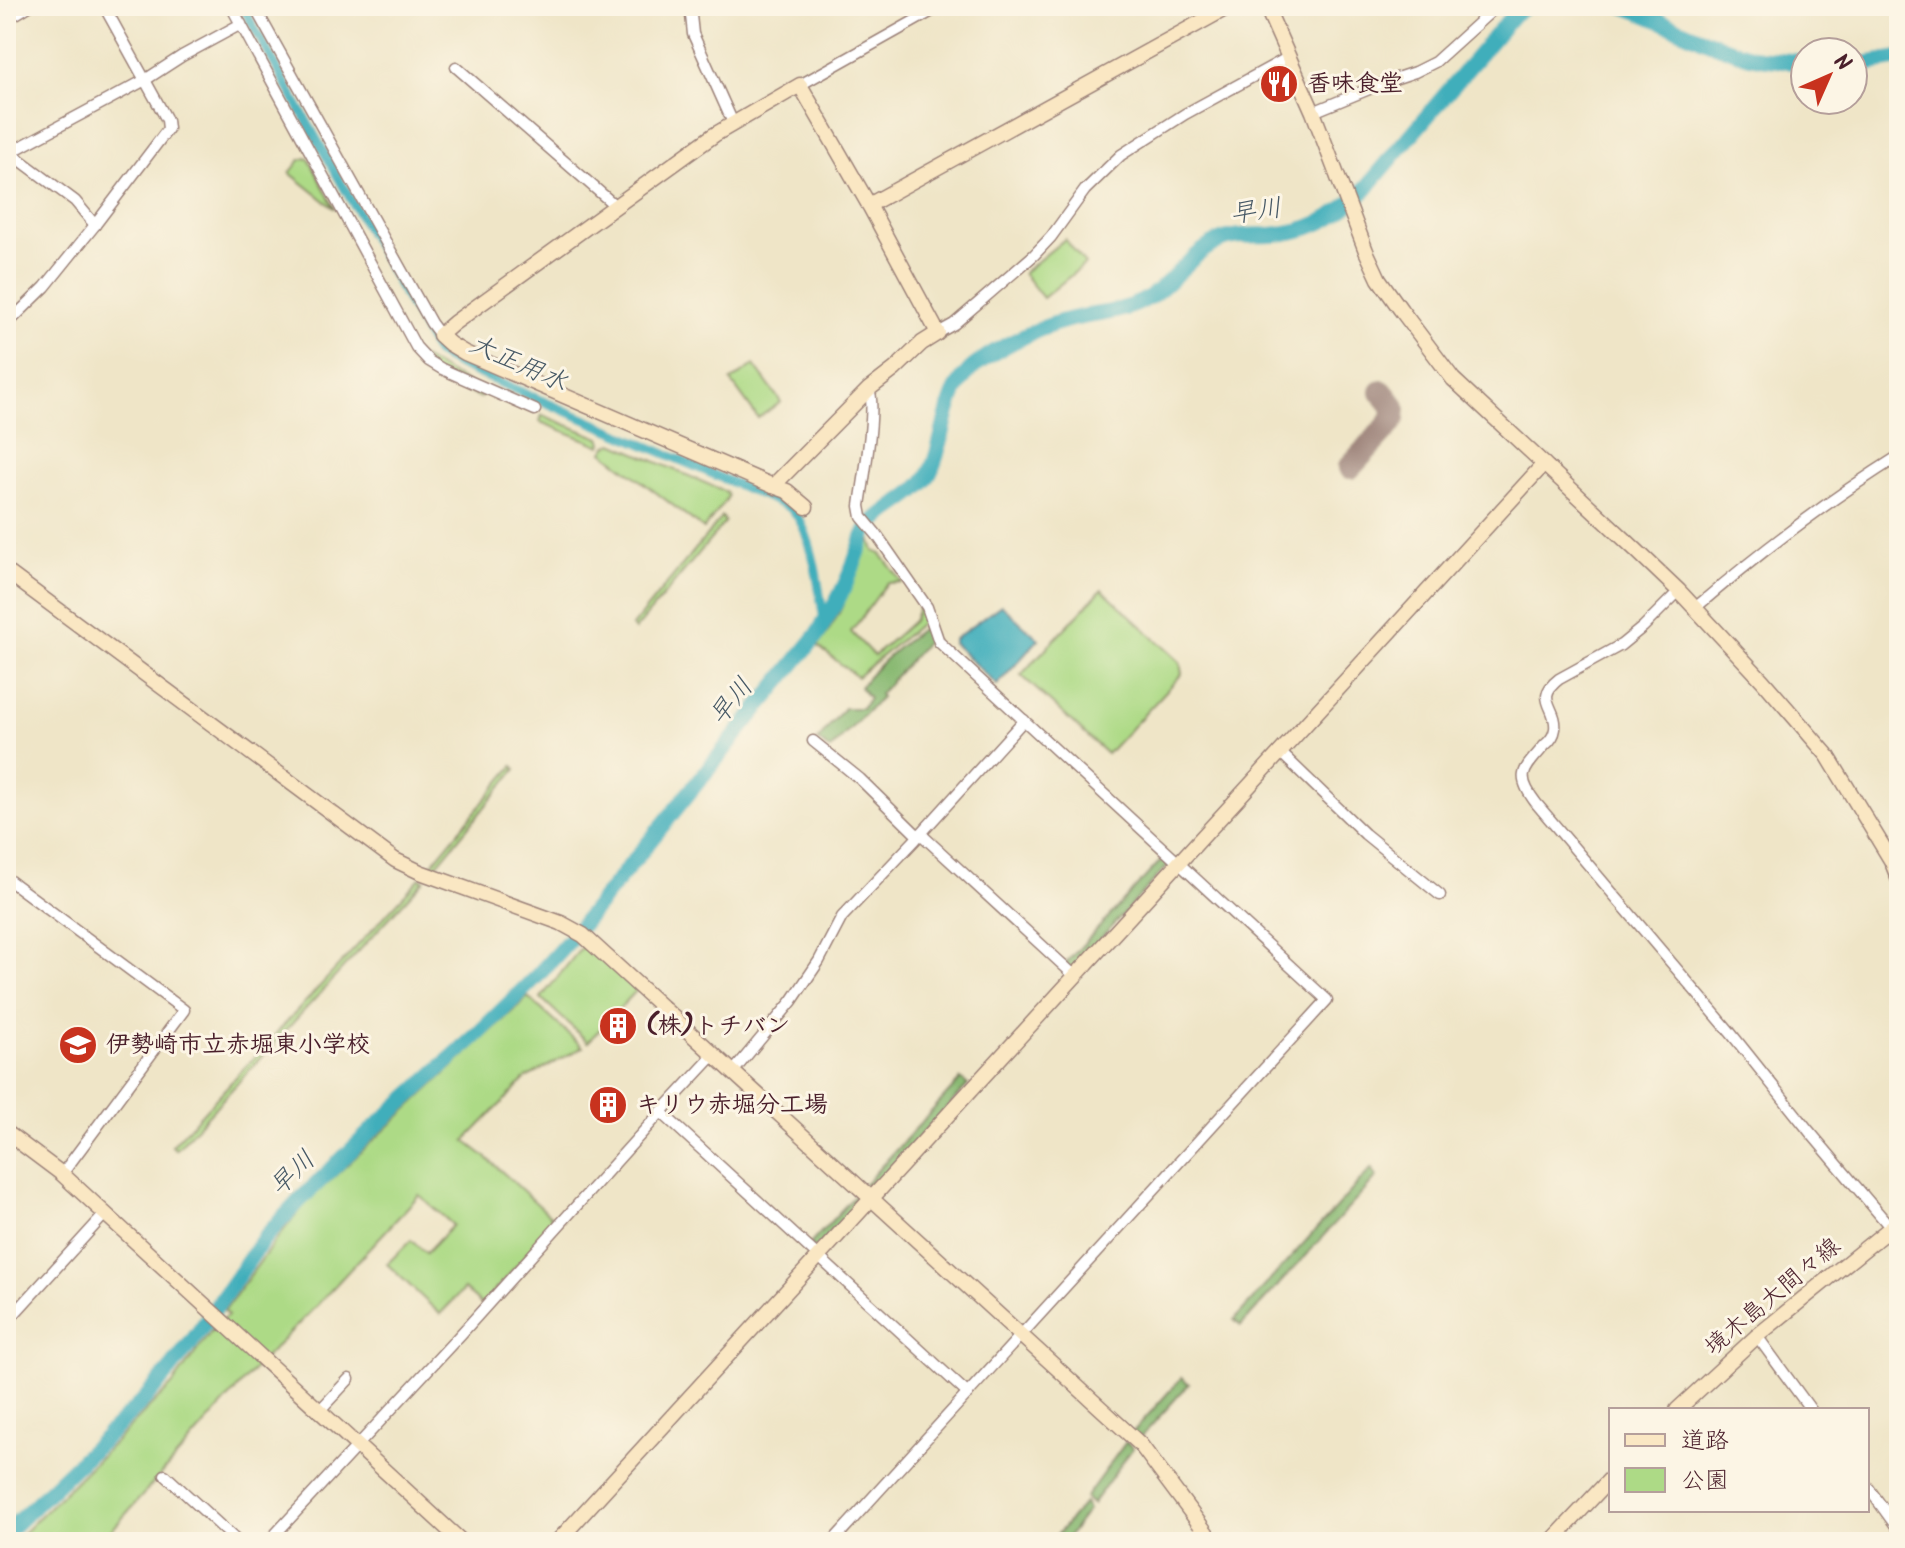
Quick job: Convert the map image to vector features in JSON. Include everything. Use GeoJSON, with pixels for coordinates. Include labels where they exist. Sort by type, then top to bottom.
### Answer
{"type":"FeatureCollection","features":[{"type":"Feature","properties":{"kind":"street"},"geometry":{"type":"LineString","coordinates":[[6,20],[29,6]]}},
{"type":"Feature","properties":{"kind":"street"},"geometry":{"type":"LineString","coordinates":[[6,325],[45,287],[168,129],[167,120],[104,6]]}},
{"type":"Feature","properties":{"kind":"street"},"geometry":{"type":"LineString","coordinates":[[231,6],[416,347],[442,369],[535,410]]}},
{"type":"Feature","properties":{"kind":"street"},"geometry":{"type":"LineString","coordinates":[[254,6],[440,335],[465,353],[791,494],[806,507]]}},
{"type":"Feature","properties":{"kind":"street"},"geometry":{"type":"LineString","coordinates":[[690,6],[693,34],[733,123]]}},
{"type":"Feature","properties":{"kind":"street"},"geometry":{"type":"LineString","coordinates":[[440,335],[733,123],[940,6]]}},
{"type":"Feature","properties":{"kind":"street"},"geometry":{"type":"LineString","coordinates":[[869,205],[1230,6]]}},
{"type":"Feature","properties":{"kind":"street"},"geometry":{"type":"LineString","coordinates":[[1266,6],[1313,112],[1361,240],[1379,279],[1446,370],[1679,591],[1828,756],[1895,857],[1899,880]]}},
{"type":"Feature","properties":{"kind":"street"},"geometry":{"type":"LineString","coordinates":[[1313,112],[1435,62],[1497,6]]}},
{"type":"Feature","properties":{"kind":"street"},"geometry":{"type":"LineString","coordinates":[[95,225],[75,201],[8,150],[145,80],[241,24]]}},
{"type":"Feature","properties":{"kind":"street"},"geometry":{"type":"LineString","coordinates":[[773,486],[869,389],[922,343],[950,327],[1034,255],[1057,230],[1085,190],[1131,148],[1185,114],[1289,57]]}},
{"type":"Feature","properties":{"kind":"street"},"geometry":{"type":"LineString","coordinates":[[456,67],[615,208]]}},
{"type":"Feature","properties":{"kind":"street"},"geometry":{"type":"LineString","coordinates":[[800,85],[938,333]]}},
{"type":"Feature","properties":{"kind":"street"},"geometry":{"type":"LineString","coordinates":[[832,1542],[1327,1000],[939,642],[927,607],[862,517],[860,506],[872,411],[869,389]]}},
{"type":"Feature","properties":{"kind":"street"},"geometry":{"type":"LineString","coordinates":[[1695,608],[1790,532],[1899,456]]}},
{"type":"Feature","properties":{"kind":"street"},"geometry":{"type":"LineString","coordinates":[[557,1542],[1544,464]]}},
{"type":"Feature","properties":{"kind":"street"},"geometry":{"type":"LineString","coordinates":[[6,571],[395,860],[583,935],[1140,1444],[1213,1542]]}},
{"type":"Feature","properties":{"kind":"street"},"geometry":{"type":"LineString","coordinates":[[1679,591],[1621,645],[1550,685],[1547,700],[1555,731],[1526,768],[1524,787],[1809,1131],[1895,1225]]}},
{"type":"Feature","properties":{"kind":"street"},"geometry":{"type":"LineString","coordinates":[[733,1072],[800,990],[842,917],[1024,720]]}},
{"type":"Feature","properties":{"kind":"street"},"geometry":{"type":"LineString","coordinates":[[813,741],[860,779],[915,833],[920,834],[1075,976]]}},
{"type":"Feature","properties":{"kind":"street"},"geometry":{"type":"LineString","coordinates":[[1279,751],[1365,834],[1440,895]]}},
{"type":"Feature","properties":{"kind":"street"},"geometry":{"type":"LineString","coordinates":[[6,878],[184,1010],[62,1174]]}},
{"type":"Feature","properties":{"kind":"street"},"geometry":{"type":"LineString","coordinates":[[268,1542],[715,1054]]}},
{"type":"Feature","properties":{"kind":"street"},"geometry":{"type":"LineString","coordinates":[[661,1112],[968,1394]]}},
{"type":"Feature","properties":{"kind":"street"},"geometry":{"type":"LineString","coordinates":[[6,1132],[62,1174],[462,1542]]}},
{"type":"Feature","properties":{"kind":"street"},"geometry":{"type":"LineString","coordinates":[[6,1323],[105,1214]]}},
{"type":"Feature","properties":{"kind":"street","name":"境木島大間々線"},"geometry":{"type":"LineString","coordinates":[[1679,1408],[1757,1336],[1895,1225]]}},
{"type":"Feature","properties":{"kind":"street"},"geometry":{"type":"LineString","coordinates":[[1757,1336],[1810,1408]]}},
{"type":"Feature","properties":{"kind":"street"},"geometry":{"type":"LineString","coordinates":[[319,1411],[349,1379]]}},
{"type":"Feature","properties":{"kind":"street"},"geometry":{"type":"LineString","coordinates":[[165,1475],[238,1542]]}},
{"type":"Feature","properties":{"kind":"street"},"geometry":{"type":"LineString","coordinates":[[1551,1542],[1609,1480]]}},
{"type":"Feature","properties":{"kind":"street"},"geometry":{"type":"LineString","coordinates":[[1869,1489],[1899,1530]]}},
{"type":"Feature","properties":{"kind":"green space"},"geometry":{"type":"Polygon","coordinates":[[[306,158],[335,209],[290,173],[300,160],[306,158]]]}},
{"type":"Feature","properties":{"kind":"green space"},"geometry":{"type":"Polygon","coordinates":[[[1065,239],[1085,264],[1043,298],[1023,273],[1065,239]]]}},
{"type":"Feature","properties":{"kind":"green space"},"geometry":{"type":"Polygon","coordinates":[[[414,353],[484,392],[481,398],[439,377],[413,356],[414,353]]]}},
{"type":"Feature","properties":{"kind":"green space"},"geometry":{"type":"Polygon","coordinates":[[[754,365],[781,402],[758,418],[731,381],[754,365]]]}},
{"type":"Feature","properties":{"kind":"green space"},"geometry":{"type":"Polygon","coordinates":[[[542,415],[600,438],[601,446],[540,422],[542,415]]]}},
{"type":"Feature","properties":{"kind":"green space"},"geometry":{"type":"Polygon","coordinates":[[[613,443],[726,492],[728,496],[704,529],[603,452],[613,443]]]}},
{"type":"Feature","properties":{"kind":"green space"},"geometry":{"type":"Polygon","coordinates":[[[722,517],[725,522],[635,630],[632,626],[722,517]]]}},
{"type":"Feature","properties":{"kind":"green space"},"geometry":{"type":"Polygon","coordinates":[[[870,538],[874,551],[881,554],[902,582],[887,583],[851,632],[874,656],[913,621],[919,606],[923,617],[922,622],[857,677],[818,646],[841,610],[870,538]]]}},
{"type":"Feature","properties":{"kind":"green space"},"geometry":{"type":"Polygon","coordinates":[[[1102,589],[1180,662],[1182,674],[1107,754],[1021,675],[1102,589]]]}},
{"type":"Feature","properties":{"kind":"green space"},"geometry":{"type":"Polygon","coordinates":[[[928,624],[932,636],[879,694],[881,697],[830,750],[818,740],[844,708],[862,708],[869,698],[860,687],[867,678],[928,624]]]}},
{"type":"Feature","properties":{"kind":"green space"},"geometry":{"type":"Polygon","coordinates":[[[513,766],[516,769],[432,871],[431,865],[513,766]]]}},
{"type":"Feature","properties":{"kind":"green space"},"geometry":{"type":"Polygon","coordinates":[[[1165,856],[1171,862],[1072,970],[1065,964],[1165,856]]]}},
{"type":"Feature","properties":{"kind":"green space"},"geometry":{"type":"Polygon","coordinates":[[[420,878],[424,880],[176,1150],[172,1146],[420,878]]]}},
{"type":"Feature","properties":{"kind":"green space"},"geometry":{"type":"Polygon","coordinates":[[[585,943],[637,990],[588,1042],[541,998],[585,943]]]}},
{"type":"Feature","properties":{"kind":"green space"},"geometry":{"type":"Polygon","coordinates":[[[528,997],[583,1047],[526,1078],[465,1141],[556,1221],[482,1305],[464,1289],[440,1314],[387,1264],[411,1240],[426,1253],[453,1225],[419,1195],[260,1363],[101,1542],[14,1542],[172,1385],[217,1323],[228,1315],[224,1311],[306,1203],[528,997]]]}},
{"type":"Feature","properties":{"kind":"green space"},"geometry":{"type":"Polygon","coordinates":[[[961,1079],[968,1085],[870,1190],[864,1185],[961,1079]]]}},
{"type":"Feature","properties":{"kind":"green space"},"geometry":{"type":"Polygon","coordinates":[[[1372,1168],[1377,1177],[1241,1326],[1234,1320],[1372,1168]]]}},
{"type":"Feature","properties":{"kind":"green space"},"geometry":{"type":"Polygon","coordinates":[[[858,1192],[862,1200],[859,1198],[854,1203],[856,1206],[814,1248],[810,1244],[858,1192]]]}},
{"type":"Feature","properties":{"kind":"green space"},"geometry":{"type":"Polygon","coordinates":[[[1182,1377],[1189,1384],[1140,1438],[1133,1432],[1182,1377]]]}},
{"type":"Feature","properties":{"kind":"green space"},"geometry":{"type":"Polygon","coordinates":[[[1126,1442],[1133,1448],[1092,1504],[1085,1498],[1126,1442]]]}},
{"type":"Feature","properties":{"kind":"green space"},"geometry":{"type":"Polygon","coordinates":[[[1084,1503],[1088,1510],[1064,1542],[1051,1542],[1084,1503]]]}},
{"type":"Feature","properties":{"kind":"water"},"geometry":{"type":"Polygon","coordinates":[[[1001,605],[1039,639],[997,685],[953,640],[1001,605]]]}},
{"type":"Feature","properties":{"kind":"waterway","name":"大正用水"},"geometry":{"type":"LineString","coordinates":[[242,6],[437,353],[789,507],[797,516],[809,544],[824,621]]}},
{"type":"Feature","properties":{"kind":"waterway","name":"早川"},"geometry":{"type":"LineString","coordinates":[[6,1533],[142,1402],[193,1340],[265,1237],[300,1200],[478,1034],[567,943],[818,634],[845,585],[864,535],[871,525],[926,479],[937,455],[952,399],[966,374],[996,351],[1043,328],[1141,302],[1206,248],[1223,239],[1297,231],[1331,217],[1362,193],[1514,14],[1526,6]]}},
{"type":"Feature","properties":{"kind":"waterway","name":"早川"},"geometry":{"type":"LineString","coordinates":[[1623,6],[1733,51],[1789,60]]}},
{"type":"Feature","properties":{"kind":"waterway","name":"早川"},"geometry":{"type":"LineString","coordinates":[[1869,63],[1899,58]]}},
{"type":"Feature","properties":{"kind":"taxiway"},"geometry":{"type":"LineString","coordinates":[[1350,467],[1393,419],[1394,407],[1382,392]]}},
{"type":"Feature","properties":{"kind":"place","name":"香味食堂"},"geometry":{"type":"Point","coordinates":[1279,84]}},
{"type":"Feature","properties":{"kind":"place","name":"(株)トチバン"},"geometry":{"type":"Point","coordinates":[618,1026]}},
{"type":"Feature","properties":{"kind":"place","name":"伊勢崎市立赤堀東小学校"},"geometry":{"type":"Point","coordinates":[78,1045]}},
{"type":"Feature","properties":{"kind":"place","name":"キリウ赤堀分工場"},"geometry":{"type":"Point","coordinates":[608,1105]}}]}
